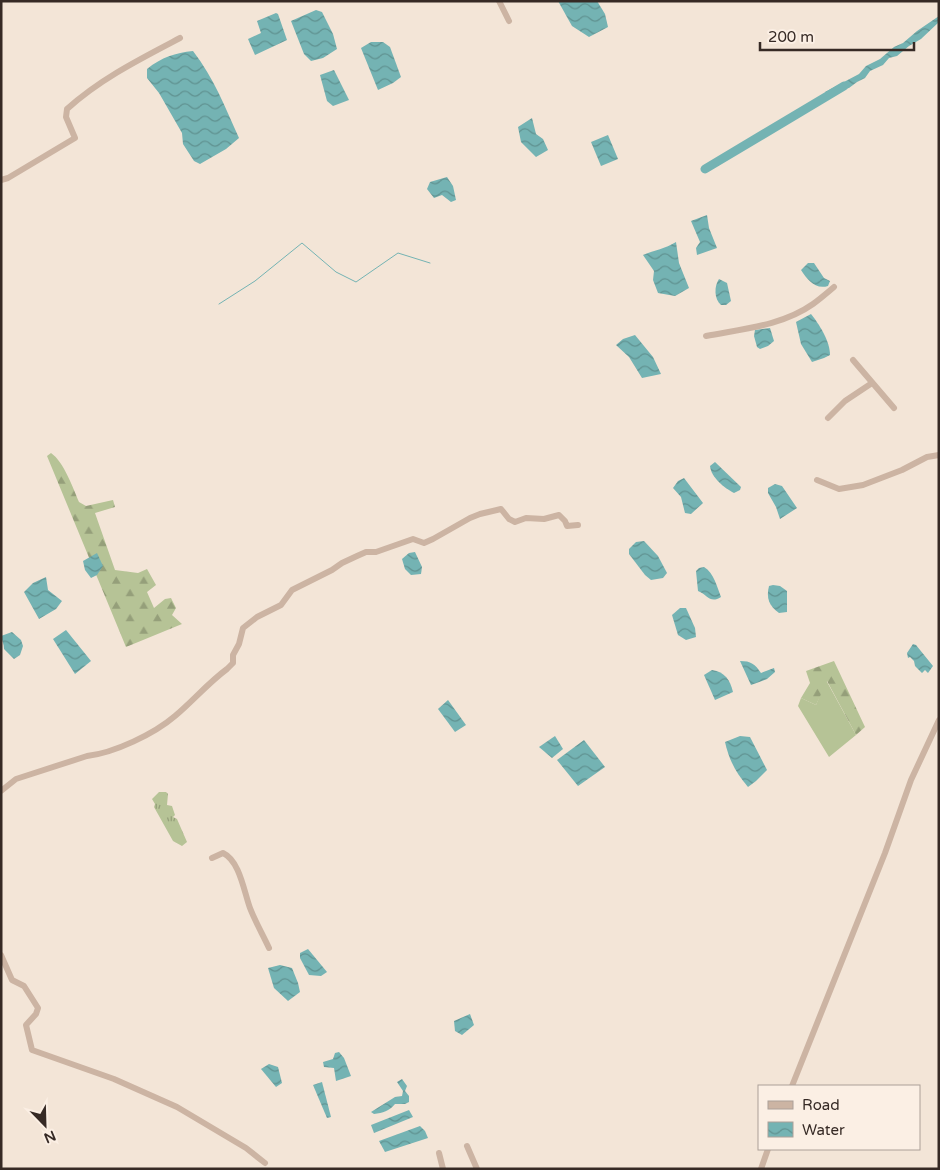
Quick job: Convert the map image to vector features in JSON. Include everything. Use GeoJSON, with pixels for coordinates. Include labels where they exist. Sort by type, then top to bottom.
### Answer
{"type":"FeatureCollection","features":[{"type":"Feature","properties":{"kind":"street"},"geometry":{"type":"LineString","coordinates":[[499,1],[509,20]]}},
{"type":"Feature","properties":{"kind":"street"},"geometry":{"type":"LineString","coordinates":[[1,180],[8,178],[75,138],[66,117],[67,109],[78,98],[128,65],[180,38]]}},
{"type":"Feature","properties":{"kind":"street"},"geometry":{"type":"LineString","coordinates":[[706,336],[774,322],[812,306],[834,288]]}},
{"type":"Feature","properties":{"kind":"street"},"geometry":{"type":"LineString","coordinates":[[854,360],[894,408]]}},
{"type":"Feature","properties":{"kind":"street"},"geometry":{"type":"LineString","coordinates":[[828,418],[845,401],[872,383]]}},
{"type":"Feature","properties":{"kind":"street"},"geometry":{"type":"LineString","coordinates":[[817,480],[839,489],[855,486],[886,476],[927,457],[939,455]]}},
{"type":"Feature","properties":{"kind":"street"},"geometry":{"type":"LineString","coordinates":[[1,792],[16,779],[87,756],[97,755],[150,734],[174,717],[227,670],[233,663],[233,655],[239,644],[243,628],[257,617],[281,605],[292,590],[342,563],[366,552],[376,552],[413,539],[424,543],[470,518],[502,509],[515,522],[526,518],[544,519],[559,515],[567,526],[578,525]]}},
{"type":"Feature","properties":{"kind":"street"},"geometry":{"type":"LineString","coordinates":[[792,1085],[885,854],[911,780],[939,720]]}},
{"type":"Feature","properties":{"kind":"street"},"geometry":{"type":"LineString","coordinates":[[212,858],[223,852],[228,855],[243,882],[250,908],[269,948]]}},
{"type":"Feature","properties":{"kind":"street"},"geometry":{"type":"LineString","coordinates":[[1,955],[12,980],[24,986],[38,1008],[36,1014],[26,1025],[32,1050],[114,1079],[177,1107],[246,1148],[265,1162]]}},
{"type":"Feature","properties":{"kind":"street"},"geometry":{"type":"LineString","coordinates":[[467,1146],[477,1169]]}},
{"type":"Feature","properties":{"kind":"street"},"geometry":{"type":"LineString","coordinates":[[761,1169],[768,1150]]}},
{"type":"Feature","properties":{"kind":"street"},"geometry":{"type":"LineString","coordinates":[[439,1153],[443,1169]]}},
{"type":"Feature","properties":{"kind":"green space"},"geometry":{"type":"Polygon","coordinates":[[[51,453],[64,469],[79,502],[86,506],[113,500],[115,507],[95,513],[115,570],[138,573],[147,569],[156,585],[147,592],[154,608],[165,599],[171,598],[176,608],[172,615],[182,624],[126,647],[47,456],[51,453]]]}},
{"type":"Feature","properties":{"kind":"green space"},"geometry":{"type":"Polygon","coordinates":[[[834,661],[865,727],[856,735],[827,681],[816,705],[801,698],[810,683],[806,671],[834,661]]]}},
{"type":"Feature","properties":{"kind":"green space"},"geometry":{"type":"Polygon","coordinates":[[[826,680],[856,735],[829,757],[798,706],[801,698],[816,705],[826,680]]]}},
{"type":"Feature","properties":{"kind":"green space"},"geometry":{"type":"Polygon","coordinates":[[[159,792],[166,792],[168,794],[167,805],[172,806],[175,815],[173,817],[177,819],[187,842],[182,846],[173,841],[154,807],[155,804],[152,799],[159,792]]]}},
{"type":"Feature","properties":{"kind":"water"},"geometry":{"type":"Polygon","coordinates":[[[558,1],[597,1],[605,14],[608,27],[589,37],[572,26],[558,1]]]}},
{"type":"Feature","properties":{"kind":"water"},"geometry":{"type":"Polygon","coordinates":[[[316,10],[322,12],[333,34],[337,49],[323,58],[311,61],[304,54],[291,21],[316,10]]]}},
{"type":"Feature","properties":{"kind":"water"},"geometry":{"type":"Polygon","coordinates":[[[276,13],[287,40],[255,55],[248,39],[261,33],[257,21],[276,13]]]}},
{"type":"Feature","properties":{"kind":"water"},"geometry":{"type":"Polygon","coordinates":[[[939,16],[939,22],[921,39],[897,56],[889,58],[883,65],[870,71],[865,78],[849,88],[832,92],[829,99],[825,92],[859,74],[866,66],[880,59],[939,16]]]}},
{"type":"Feature","properties":{"kind":"water"},"geometry":{"type":"Polygon","coordinates":[[[371,42],[383,42],[390,47],[401,77],[378,90],[361,48],[371,42]]]}},
{"type":"Feature","properties":{"kind":"water"},"geometry":{"type":"Polygon","coordinates":[[[193,51],[213,82],[239,138],[226,149],[200,164],[194,161],[183,144],[182,133],[159,93],[147,78],[147,69],[158,61],[174,54],[193,51]]]}},
{"type":"Feature","properties":{"kind":"water"},"geometry":{"type":"Polygon","coordinates":[[[334,70],[349,100],[333,106],[327,101],[320,75],[334,70]]]}},
{"type":"Feature","properties":{"kind":"water"},"geometry":{"type":"Polygon","coordinates":[[[532,118],[536,134],[543,139],[548,150],[536,157],[521,142],[518,127],[532,118]]]}},
{"type":"Feature","properties":{"kind":"water"},"geometry":{"type":"Polygon","coordinates":[[[608,135],[618,159],[601,166],[591,142],[608,135]]]}},
{"type":"Feature","properties":{"kind":"water"},"geometry":{"type":"Polygon","coordinates":[[[447,177],[453,186],[456,200],[451,202],[442,195],[434,198],[427,189],[430,182],[447,177]]]}},
{"type":"Feature","properties":{"kind":"water"},"geometry":{"type":"Polygon","coordinates":[[[707,215],[709,228],[717,248],[697,255],[696,248],[700,242],[691,221],[707,215]]]}},
{"type":"Feature","properties":{"kind":"water"},"geometry":{"type":"Polygon","coordinates":[[[676,242],[679,263],[689,288],[675,296],[658,293],[653,280],[654,271],[643,255],[676,242]]]}},
{"type":"Feature","properties":{"kind":"water"},"geometry":{"type":"Polygon","coordinates":[[[808,263],[814,263],[824,278],[830,281],[828,286],[815,285],[806,277],[801,270],[808,263]]]}},
{"type":"Feature","properties":{"kind":"water"},"geometry":{"type":"Polygon","coordinates":[[[719,279],[727,283],[731,301],[726,305],[721,305],[716,296],[716,285],[719,279]]]}},
{"type":"Feature","properties":{"kind":"water"},"geometry":{"type":"Polygon","coordinates":[[[811,314],[821,328],[830,350],[830,355],[812,362],[801,344],[796,322],[811,314]]]}},
{"type":"Feature","properties":{"kind":"water"},"geometry":{"type":"Polygon","coordinates":[[[770,328],[774,341],[760,349],[757,347],[754,336],[755,330],[770,328]]]}},
{"type":"Feature","properties":{"kind":"water"},"geometry":{"type":"Polygon","coordinates":[[[635,335],[653,357],[661,374],[642,378],[629,357],[616,345],[623,339],[635,335]]]}},
{"type":"Feature","properties":{"kind":"water"},"geometry":{"type":"Polygon","coordinates":[[[715,462],[741,487],[740,490],[734,493],[719,482],[710,466],[715,462]]]}},
{"type":"Feature","properties":{"kind":"water"},"geometry":{"type":"Polygon","coordinates":[[[684,478],[703,503],[691,514],[685,513],[681,497],[673,488],[678,481],[684,478]]]}},
{"type":"Feature","properties":{"kind":"water"},"geometry":{"type":"Polygon","coordinates":[[[775,484],[782,486],[797,508],[780,519],[768,493],[768,488],[775,484]]]}},
{"type":"Feature","properties":{"kind":"water"},"geometry":{"type":"Polygon","coordinates":[[[644,541],[658,556],[667,573],[663,578],[651,580],[629,554],[629,549],[636,542],[644,541]]]}},
{"type":"Feature","properties":{"kind":"water"},"geometry":{"type":"Polygon","coordinates":[[[415,552],[422,567],[421,574],[411,575],[405,569],[402,559],[409,553],[415,552]]]}},
{"type":"Feature","properties":{"kind":"water"},"geometry":{"type":"Polygon","coordinates":[[[97,553],[103,566],[97,575],[91,578],[85,570],[83,561],[97,553]]]}},
{"type":"Feature","properties":{"kind":"water"},"geometry":{"type":"Polygon","coordinates":[[[704,567],[713,576],[721,597],[717,599],[714,600],[698,591],[696,571],[704,567]]]}},
{"type":"Feature","properties":{"kind":"water"},"geometry":{"type":"Polygon","coordinates":[[[46,577],[48,590],[62,601],[56,609],[39,619],[24,592],[33,583],[46,577]]]}},
{"type":"Feature","properties":{"kind":"water"},"geometry":{"type":"Polygon","coordinates":[[[769,586],[780,586],[787,591],[787,612],[779,613],[771,605],[768,598],[768,590],[769,586]]]}},
{"type":"Feature","properties":{"kind":"water"},"geometry":{"type":"Polygon","coordinates":[[[680,608],[686,608],[695,628],[696,637],[686,640],[678,635],[672,615],[680,608]]]}},
{"type":"Feature","properties":{"kind":"water"},"geometry":{"type":"Polygon","coordinates":[[[66,630],[91,661],[75,674],[53,639],[66,630]]]}},
{"type":"Feature","properties":{"kind":"water"},"geometry":{"type":"Polygon","coordinates":[[[12,632],[21,640],[23,646],[20,655],[14,659],[4,649],[1,636],[12,632]]]}},
{"type":"Feature","properties":{"kind":"water"},"geometry":{"type":"Polygon","coordinates":[[[913,644],[916,645],[933,666],[928,673],[925,670],[922,673],[915,666],[914,661],[910,657],[908,658],[907,653],[913,644]]]}},
{"type":"Feature","properties":{"kind":"water"},"geometry":{"type":"Polygon","coordinates":[[[740,661],[752,664],[761,673],[774,668],[775,672],[767,679],[751,685],[740,661]]]}},
{"type":"Feature","properties":{"kind":"water"},"geometry":{"type":"Polygon","coordinates":[[[712,670],[726,677],[733,692],[715,700],[704,675],[712,670]]]}},
{"type":"Feature","properties":{"kind":"water"},"geometry":{"type":"Polygon","coordinates":[[[448,700],[466,725],[455,732],[438,709],[448,700]]]}},
{"type":"Feature","properties":{"kind":"water"},"geometry":{"type":"Polygon","coordinates":[[[555,736],[563,749],[552,758],[539,747],[555,736]]]}},
{"type":"Feature","properties":{"kind":"water"},"geometry":{"type":"Polygon","coordinates":[[[740,736],[750,737],[767,770],[748,787],[734,766],[725,742],[740,736]]]}},
{"type":"Feature","properties":{"kind":"water"},"geometry":{"type":"Polygon","coordinates":[[[584,740],[605,767],[578,786],[557,760],[584,740]]]}},
{"type":"Feature","properties":{"kind":"water"},"geometry":{"type":"Polygon","coordinates":[[[308,949],[327,972],[321,976],[309,975],[300,958],[300,953],[308,949]]]}},
{"type":"Feature","properties":{"kind":"water"},"geometry":{"type":"Polygon","coordinates":[[[280,965],[292,968],[300,992],[288,1001],[274,988],[268,968],[280,965]]]}},
{"type":"Feature","properties":{"kind":"water"},"geometry":{"type":"Polygon","coordinates":[[[470,1014],[474,1025],[462,1035],[455,1031],[454,1021],[470,1014]]]}},
{"type":"Feature","properties":{"kind":"water"},"geometry":{"type":"Polygon","coordinates":[[[339,1052],[344,1058],[351,1076],[336,1081],[334,1068],[324,1067],[323,1062],[333,1059],[335,1053],[339,1052]]]}},
{"type":"Feature","properties":{"kind":"water"},"geometry":{"type":"Polygon","coordinates":[[[269,1064],[278,1067],[282,1083],[276,1087],[261,1069],[269,1064]]]}},
{"type":"Feature","properties":{"kind":"water"},"geometry":{"type":"Polygon","coordinates":[[[402,1079],[407,1086],[405,1091],[409,1096],[409,1102],[395,1104],[388,1110],[380,1113],[374,1114],[371,1112],[395,1097],[402,1096],[403,1091],[397,1082],[402,1079]]]}},
{"type":"Feature","properties":{"kind":"water"},"geometry":{"type":"Polygon","coordinates":[[[322,1082],[331,1117],[327,1118],[313,1085],[322,1082]]]}},
{"type":"Feature","properties":{"kind":"water"},"geometry":{"type":"Polygon","coordinates":[[[409,1110],[413,1117],[374,1133],[371,1125],[409,1110]]]}},
{"type":"Feature","properties":{"kind":"water"},"geometry":{"type":"Polygon","coordinates":[[[420,1126],[428,1138],[385,1152],[379,1141],[420,1126]]]}},
{"type":"Feature","properties":{"kind":"waterway"},"geometry":{"type":"LineString","coordinates":[[705,169],[844,86]]}},
{"type":"Feature","properties":{"kind":"waterway"},"geometry":{"type":"LineString","coordinates":[[219,304],[255,281],[302,243],[336,272],[356,282],[398,253],[430,263]]}}]}
